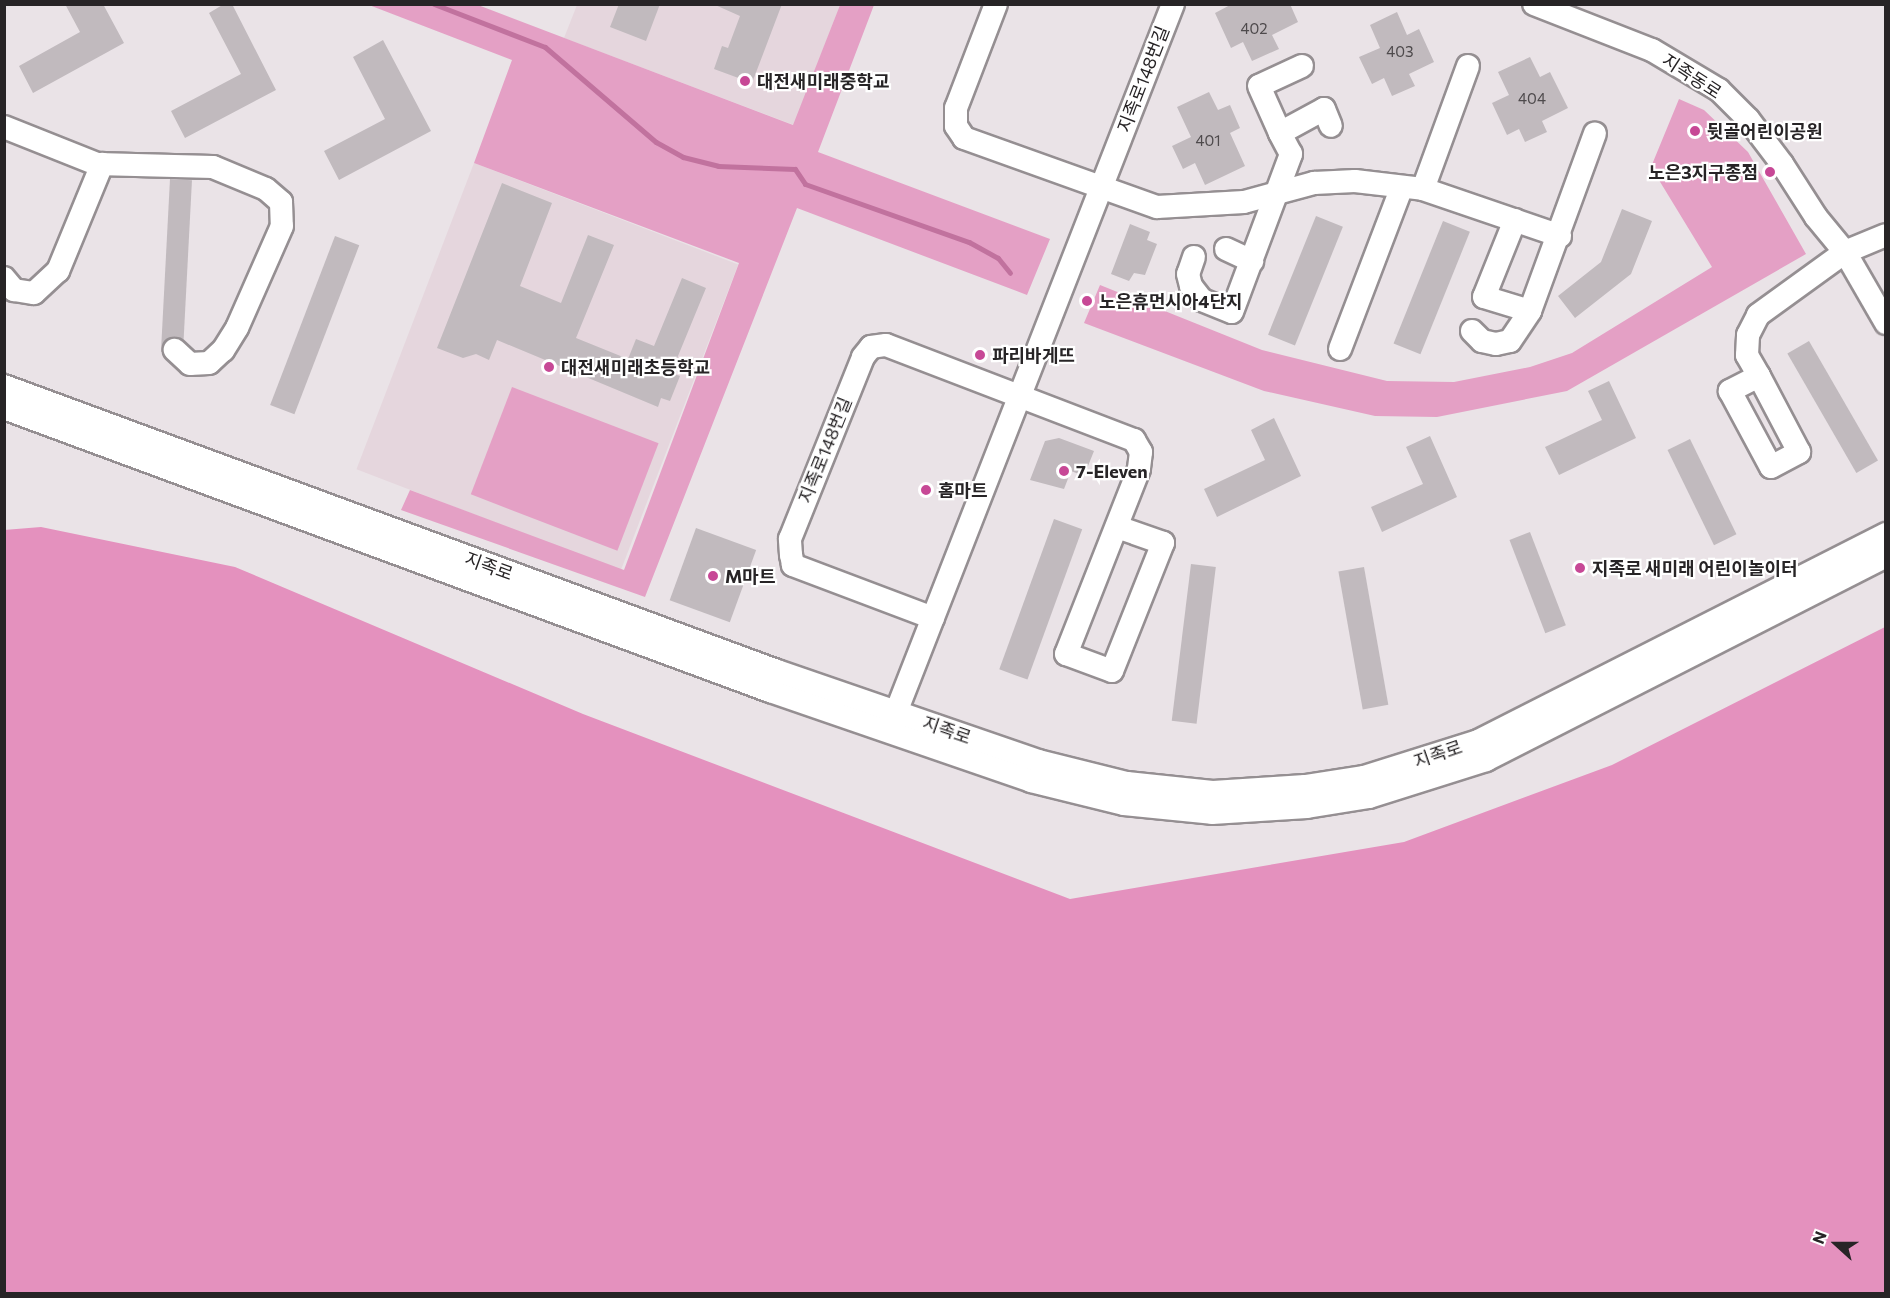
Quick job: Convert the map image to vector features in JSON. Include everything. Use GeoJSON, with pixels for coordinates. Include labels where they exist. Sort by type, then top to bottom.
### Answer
{"type":"FeatureCollection","features":[{"type":"Feature","properties":{"kind":"street"},"geometry":{"type":"LineString","coordinates":[[996,4],[956,108],[956,126],[964,138],[1156,207],[1244,202],[1314,183],[1354,181],[1413,188],[1560,236]]}},
{"type":"Feature","properties":{"kind":"street","name":"지족로148번길"},"geometry":{"type":"LineString","coordinates":[[892,722],[1173,4]]}},
{"type":"Feature","properties":{"kind":"street","name":"지족동로"},"geometry":{"type":"LineString","coordinates":[[1534,4],[1652,50],[1719,90],[1748,119],[1816,217],[1845,252],[1886,323]]}},
{"type":"Feature","properties":{"kind":"street"},"geometry":{"type":"LineString","coordinates":[[1194,257],[1188,274],[1191,286],[1202,300],[1232,312],[1279,192],[1291,154],[1258,86],[1302,66]]}},
{"type":"Feature","properties":{"kind":"street"},"geometry":{"type":"LineString","coordinates":[[1340,349],[1468,66]]}},
{"type":"Feature","properties":{"kind":"street"},"geometry":{"type":"LineString","coordinates":[[1280,133],[1324,109],[1331,126]]}},
{"type":"Feature","properties":{"kind":"street"},"geometry":{"type":"LineString","coordinates":[[4,127],[102,164],[213,167],[266,189],[281,202],[282,226],[237,328],[223,350],[209,363],[190,364],[175,350]]}},
{"type":"Feature","properties":{"kind":"street"},"geometry":{"type":"LineString","coordinates":[[1473,331],[1482,341],[1496,344],[1510,340],[1530,311],[1560,236],[1595,133]]}},
{"type":"Feature","properties":{"kind":"street"},"geometry":{"type":"LineString","coordinates":[[4,278],[14,290],[34,293],[58,271],[102,164]]}},
{"type":"Feature","properties":{"kind":"street"},"geometry":{"type":"LineString","coordinates":[[1515,220],[1484,297],[1530,311]]}},
{"type":"Feature","properties":{"kind":"street"},"geometry":{"type":"LineString","coordinates":[[1759,376],[1747,355],[1748,335],[1758,315],[1845,252],[1879,238]]}},
{"type":"Feature","properties":{"kind":"street"},"geometry":{"type":"LineString","coordinates":[[1226,249],[1252,261]]}},
{"type":"Feature","properties":{"kind":"street","name":"지족로148번길"},"geometry":{"type":"LineString","coordinates":[[933,618],[793,565],[790,539],[863,357],[872,346],[886,345],[1019,397]]}},
{"type":"Feature","properties":{"kind":"street","name":"지족로"},"geometry":{"type":"LineString","coordinates":[[4,386],[892,722],[1031,781],[1124,804],[1212,813],[1307,807],[1369,797],[1486,760],[1886,556]]}},
{"type":"Feature","properties":{"kind":"street"},"geometry":{"type":"LineString","coordinates":[[1019,397],[1134,440],[1141,452],[1139,469],[1066,654],[1112,671],[1163,543],[1117,527]]}},
{"type":"Feature","properties":{"kind":"street","name":"지족로"},"geometry":{"type":"LineString","coordinates":[[4,408],[892,722],[1127,783],[1213,792],[1305,786],[1364,777],[1478,741],[1886,534]]}},
{"type":"Feature","properties":{"kind":"shaded area"},"geometry":{"type":"Polygon","coordinates":[[[369,5],[478,5],[793,125],[840,5],[874,5],[818,152],[1050,239],[1027,295],[797,208],[645,597],[401,510],[410,490],[624,570],[739,263],[474,163],[512,60],[369,5]]]}},
{"type":"Feature","properties":{"kind":"shaded area","name":"대전새미래중학교"},"geometry":{"type":"Polygon","coordinates":[[[577,5],[840,5],[794,125],[564,38],[577,5]]]}},
{"type":"Feature","properties":{"kind":"shaded area"},"geometry":{"type":"Polygon","coordinates":[[[1679,99],[1704,110],[1748,152],[1806,254],[1567,391],[1437,417],[1375,416],[1264,391],[1084,323],[1100,285],[1262,350],[1387,381],[1454,382],[1530,367],[1572,353],[1712,267],[1651,167],[1679,99]]]}},
{"type":"Feature","properties":{"kind":"shaded area","name":"대전새미래초등학교"},"geometry":{"type":"Polygon","coordinates":[[[474,163],[738,264],[621,571],[356,469],[474,163]]]}},
{"type":"Feature","properties":{"kind":"shaded area"},"geometry":{"type":"Polygon","coordinates":[[[512,387],[659,443],[617,551],[471,494],[512,387]]]}},
{"type":"Feature","properties":{"kind":"shaded area"},"geometry":{"type":"Polygon","coordinates":[[[41,527],[235,567],[583,714],[1070,899],[1404,842],[1612,765],[1885,627],[1885,1293],[5,1293],[4,530],[41,527]]]}},
{"type":"Feature","properties":{"kind":"building"},"geometry":{"type":"Polygon","coordinates":[[[65,4],[103,4],[124,43],[33,93],[19,66],[80,32],[65,4]]]}},
{"type":"Feature","properties":{"kind":"building"},"geometry":{"type":"Polygon","coordinates":[[[224,4],[232,4],[276,90],[185,138],[171,111],[241,74],[209,13],[224,4]]]}},
{"type":"Feature","properties":{"kind":"building"},"geometry":{"type":"Polygon","coordinates":[[[619,4],[660,4],[646,41],[610,27],[619,4]]]}},
{"type":"Feature","properties":{"kind":"building"},"geometry":{"type":"Polygon","coordinates":[[[713,4],[782,4],[752,83],[714,69],[722,46],[728,48],[740,16],[713,4]]]}},
{"type":"Feature","properties":{"kind":"building"},"geometry":{"type":"Polygon","coordinates":[[[1232,4],[1290,4],[1298,22],[1272,35],[1279,49],[1252,61],[1243,42],[1231,48],[1215,13],[1232,4]]]}},
{"type":"Feature","properties":{"kind":"building"},"geometry":{"type":"Polygon","coordinates":[[[1397,12],[1407,35],[1419,29],[1434,62],[1409,74],[1415,86],[1392,96],[1384,78],[1372,84],[1359,57],[1380,48],[1370,25],[1397,12]]]}},
{"type":"Feature","properties":{"kind":"building"},"geometry":{"type":"Polygon","coordinates":[[[383,40],[431,131],[339,180],[324,151],[385,119],[353,57],[383,40]]]}},
{"type":"Feature","properties":{"kind":"building"},"geometry":{"type":"Polygon","coordinates":[[[1530,57],[1540,77],[1550,72],[1568,108],[1542,121],[1547,132],[1525,142],[1519,129],[1507,135],[1492,103],[1509,95],[1498,72],[1530,57]]]}},
{"type":"Feature","properties":{"kind":"building"},"geometry":{"type":"Polygon","coordinates":[[[1209,92],[1218,110],[1230,105],[1240,128],[1230,133],[1245,166],[1205,185],[1195,163],[1183,169],[1172,146],[1191,137],[1177,107],[1209,92]]]}},
{"type":"Feature","properties":{"kind":"building"},"geometry":{"type":"Polygon","coordinates":[[[170,179],[192,180],[183,353],[161,352],[170,179]]]}},
{"type":"Feature","properties":{"kind":"building"},"geometry":{"type":"Polygon","coordinates":[[[502,183],[552,203],[520,286],[561,303],[588,235],[614,245],[576,338],[628,359],[636,339],[654,346],[682,278],[706,288],[671,373],[680,376],[670,401],[661,398],[658,407],[497,340],[489,360],[476,354],[463,358],[437,348],[502,183]]]}},
{"type":"Feature","properties":{"kind":"building"},"geometry":{"type":"Polygon","coordinates":[[[1622,209],[1652,221],[1631,274],[1575,318],[1558,296],[1601,262],[1622,209]]]}},
{"type":"Feature","properties":{"kind":"building"},"geometry":{"type":"Polygon","coordinates":[[[1316,216],[1343,227],[1295,346],[1268,335],[1316,216]]]}},
{"type":"Feature","properties":{"kind":"building"},"geometry":{"type":"Polygon","coordinates":[[[1443,221],[1470,232],[1420,354],[1394,343],[1443,221]]]}},
{"type":"Feature","properties":{"kind":"building"},"geometry":{"type":"Polygon","coordinates":[[[1130,224],[1150,232],[1147,240],[1157,244],[1145,275],[1134,273],[1129,281],[1111,274],[1130,224]]]}},
{"type":"Feature","properties":{"kind":"building"},"geometry":{"type":"Polygon","coordinates":[[[335,236],[359,245],[294,414],[270,405],[335,236]]]}},
{"type":"Feature","properties":{"kind":"building"},"geometry":{"type":"Polygon","coordinates":[[[1809,341],[1878,461],[1856,473],[1787,354],[1809,341]]]}},
{"type":"Feature","properties":{"kind":"building"},"geometry":{"type":"Polygon","coordinates":[[[1609,381],[1636,438],[1559,475],[1545,447],[1602,420],[1588,391],[1609,381]]]}},
{"type":"Feature","properties":{"kind":"building"},"geometry":{"type":"Polygon","coordinates":[[[1274,418],[1301,476],[1217,517],[1204,489],[1265,460],[1251,430],[1274,418]]]}},
{"type":"Feature","properties":{"kind":"building"},"geometry":{"type":"Polygon","coordinates":[[[1430,436],[1457,497],[1382,532],[1371,507],[1423,484],[1406,447],[1430,436]]]}},
{"type":"Feature","properties":{"kind":"building"},"geometry":{"type":"Polygon","coordinates":[[[1059,438],[1094,451],[1084,476],[1071,471],[1064,489],[1030,480],[1045,441],[1059,438]]]}},
{"type":"Feature","properties":{"kind":"building"},"geometry":{"type":"Polygon","coordinates":[[[1690,439],[1736,534],[1714,545],[1668,450],[1690,439]]]}},
{"type":"Feature","properties":{"kind":"building"},"geometry":{"type":"Polygon","coordinates":[[[1054,519],[1082,529],[1027,680],[999,669],[1054,519]]]}},
{"type":"Feature","properties":{"kind":"building","name":"M마트"},"geometry":{"type":"Polygon","coordinates":[[[696,528],[756,550],[730,622],[670,600],[696,528]]]}},
{"type":"Feature","properties":{"kind":"building"},"geometry":{"type":"Polygon","coordinates":[[[1530,532],[1566,625],[1545,633],[1509,540],[1530,532]]]}},
{"type":"Feature","properties":{"kind":"building"},"geometry":{"type":"Polygon","coordinates":[[[1191,564],[1216,567],[1197,724],[1172,721],[1191,564]]]}},
{"type":"Feature","properties":{"kind":"building"},"geometry":{"type":"Polygon","coordinates":[[[1364,567],[1388,705],[1363,709],[1338,572],[1364,567]]]}},
{"type":"Feature","properties":{"kind":"waterway"},"geometry":{"type":"LineString","coordinates":[[434,4],[545,47],[656,142],[683,157],[718,166],[795,169],[805,184],[969,242],[998,258],[1010,273]]}},
{"type":"Feature","properties":{"kind":"place","name":"대전새미래중학교"},"geometry":{"type":"Point","coordinates":[745,81]}},
{"type":"Feature","properties":{"kind":"place","name":"뒷골어린이공원"},"geometry":{"type":"Point","coordinates":[1695,131]}},
{"type":"Feature","properties":{"kind":"place","name":"노은3지구종점"},"geometry":{"type":"Point","coordinates":[1770,172]}},
{"type":"Feature","properties":{"kind":"place","name":"노은휴먼시아4단지"},"geometry":{"type":"Point","coordinates":[1087,301]}},
{"type":"Feature","properties":{"kind":"place","name":"파리바게뜨"},"geometry":{"type":"Point","coordinates":[980,355]}},
{"type":"Feature","properties":{"kind":"place","name":"대전새미래초등학교"},"geometry":{"type":"Point","coordinates":[549,367]}},
{"type":"Feature","properties":{"kind":"place","name":"7-Eleven"},"geometry":{"type":"Point","coordinates":[1064,471]}},
{"type":"Feature","properties":{"kind":"place","name":"홈마트"},"geometry":{"type":"Point","coordinates":[926,490]}},
{"type":"Feature","properties":{"kind":"place","name":"지족로 새미래 어린이놀이터"},"geometry":{"type":"Point","coordinates":[1580,568]}},
{"type":"Feature","properties":{"kind":"place","name":"M마트"},"geometry":{"type":"Point","coordinates":[713,576]}}]}
